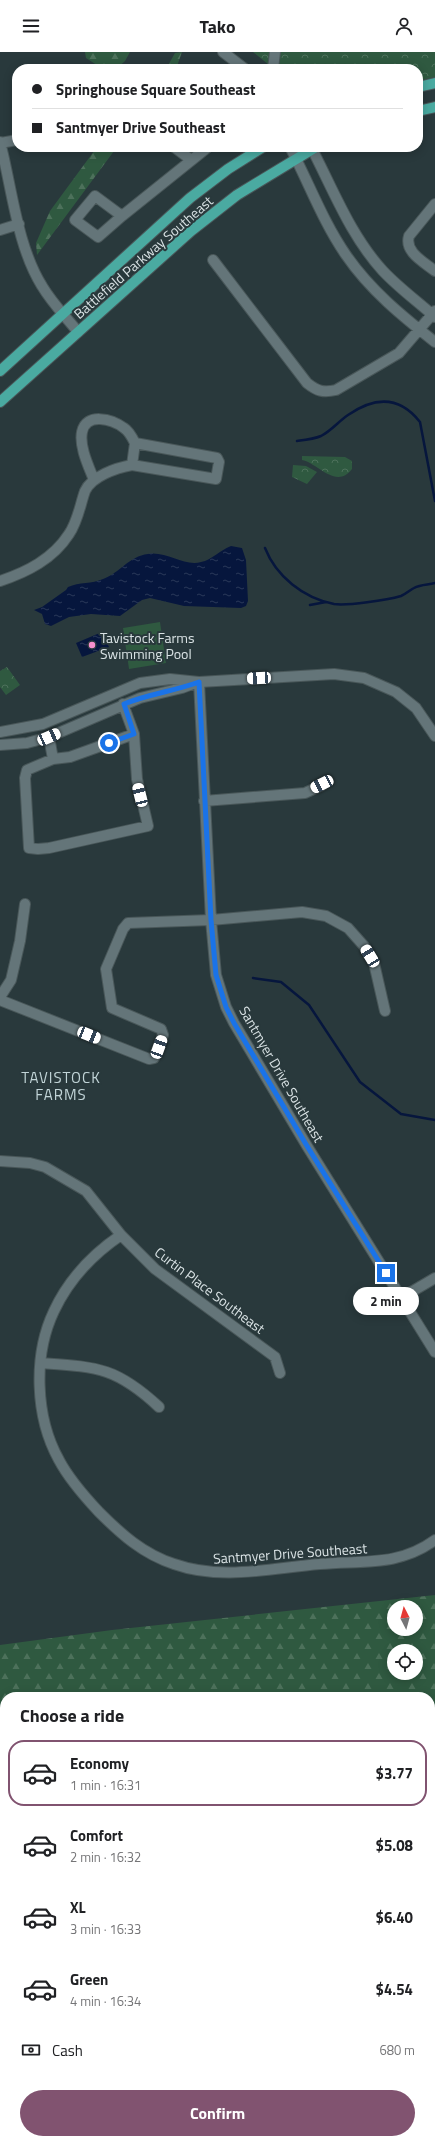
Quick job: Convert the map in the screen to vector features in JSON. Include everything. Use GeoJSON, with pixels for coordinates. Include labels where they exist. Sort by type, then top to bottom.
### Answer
{"type":"FeatureCollection","features":[{"type":"Feature","properties":{"kind":"main road"},"geometry":{"type":"LineString","coordinates":[[423,86],[434,83]]}},
{"type":"Feature","properties":{"kind":"main road"},"geometry":{"type":"LineString","coordinates":[[423,110],[435,107]]}},
{"type":"Feature","properties":{"kind":"main road","name":"Battlefield Parkway Southeast"},"geometry":{"type":"LineString","coordinates":[[0,371],[190,198],[228,169],[255,152]]}},
{"type":"Feature","properties":{"kind":"main road","name":"Battlefield Parkway Southeast"},"geometry":{"type":"LineString","coordinates":[[0,402],[196,226],[237,195],[306,152]]}},
{"type":"Feature","properties":{"kind":"street"},"geometry":{"type":"LineString","coordinates":[[223,52],[239,64]]}},
{"type":"Feature","properties":{"kind":"street"},"geometry":{"type":"LineString","coordinates":[[273,64],[275,52]]}},
{"type":"Feature","properties":{"kind":"street"},"geometry":{"type":"LineString","coordinates":[[12,141],[0,143],[26,249],[39,280],[78,332]]}},
{"type":"Feature","properties":{"kind":"street"},"geometry":{"type":"LineString","coordinates":[[181,152],[190,159]]}},
{"type":"Feature","properties":{"kind":"street"},"geometry":{"type":"LineString","coordinates":[[122,216],[190,159],[200,152]]}},
{"type":"Feature","properties":{"kind":"street"},"geometry":{"type":"LineString","coordinates":[[293,152],[332,231],[346,254],[363,277],[381,296],[435,342]]}},
{"type":"Feature","properties":{"kind":"street"},"geometry":{"type":"LineString","coordinates":[[213,260],[307,383],[316,390],[326,392],[336,390],[399,353],[434,314],[394,283],[372,258],[347,220],[315,152]]}},
{"type":"Feature","properties":{"kind":"street"},"geometry":{"type":"LineString","coordinates":[[435,204],[408,236],[407,241],[410,250],[435,271]]}},
{"type":"Feature","properties":{"kind":"street"},"geometry":{"type":"LineString","coordinates":[[0,230],[19,224]]}},
{"type":"Feature","properties":{"kind":"street"},"geometry":{"type":"LineString","coordinates":[[94,480],[86,460],[82,433],[87,423],[98,418],[109,420],[126,430],[135,443],[132,465]]}},
{"type":"Feature","properties":{"kind":"street"},"geometry":{"type":"LineString","coordinates":[[0,581],[28,570],[58,548],[70,534],[86,489],[94,480],[132,465],[216,479],[219,462],[217,458],[135,443]]}},
{"type":"Feature","properties":{"kind":"street"},"geometry":{"type":"LineString","coordinates":[[0,732],[36,726],[58,719],[140,683],[170,679],[199,682],[334,674],[364,678],[386,686],[407,700],[425,719],[435,736]]}},
{"type":"Feature","properties":{"kind":"street"},"geometry":{"type":"LineString","coordinates":[[0,745],[27,742],[49,737],[124,704],[199,682]]}},
{"type":"Feature","properties":{"kind":"street","name":"Santmyer Drive Southeast"},"geometry":{"type":"LineString","coordinates":[[199,682],[211,920],[216,975],[223,997],[234,1023],[307,1146],[435,1352]]}},
{"type":"Feature","properties":{"kind":"street"},"geometry":{"type":"LineString","coordinates":[[124,704],[134,734],[137,779],[148,826],[49,848],[29,848],[25,774],[31,768],[53,759],[70,756],[134,734]]}},
{"type":"Feature","properties":{"kind":"street"},"geometry":{"type":"LineString","coordinates":[[49,737],[53,759]]}},
{"type":"Feature","properties":{"kind":"street"},"geometry":{"type":"LineString","coordinates":[[204,802],[305,793],[322,784]]}},
{"type":"Feature","properties":{"kind":"street"},"geometry":{"type":"LineString","coordinates":[[24,904],[20,941],[11,980],[0,998],[148,1058],[154,1058],[163,1035],[161,1029],[112,1008],[106,969],[122,929],[128,923],[211,920],[302,912],[326,916],[337,921],[357,937],[370,956],[385,1011]]}},
{"type":"Feature","properties":{"kind":"street","name":"Curtin Place Southeast"},"geometry":{"type":"LineString","coordinates":[[0,1161],[30,1163],[45,1167],[70,1180],[86,1191],[121,1235],[155,1269],[276,1357],[280,1373]]}},
{"type":"Feature","properties":{"kind":"street","name":"Santmyer Drive Southeast"},"geometry":{"type":"LineString","coordinates":[[121,1235],[101,1249],[80,1271],[64,1293],[49,1323],[44,1341],[40,1385],[42,1411],[50,1438],[59,1460],[72,1481],[113,1526],[134,1544],[158,1558],[191,1570],[233,1573],[333,1563],[390,1560],[418,1551],[435,1540]]}},
{"type":"Feature","properties":{"kind":"street"},"geometry":{"type":"LineString","coordinates":[[401,1298],[435,1278]]}},
{"type":"Feature","properties":{"kind":"street"},"geometry":{"type":"LineString","coordinates":[[41,1363],[90,1366],[104,1370],[133,1384],[159,1406]]}},
{"type":"Feature","properties":{"kind":"green space"},"geometry":{"type":"Polygon","coordinates":[[[85,52],[130,52],[122,64],[95,64],[86,58],[85,52]]]}},
{"type":"Feature","properties":{"kind":"green space"},"geometry":{"type":"Polygon","coordinates":[[[182,52],[178,64],[169,64],[175,53],[182,52]]]}},
{"type":"Feature","properties":{"kind":"green space"},"geometry":{"type":"Polygon","coordinates":[[[253,52],[435,52],[435,77],[423,80],[423,64],[268,64],[253,52]]]}},
{"type":"Feature","properties":{"kind":"green space"},"geometry":{"type":"Polygon","coordinates":[[[93,152],[113,152],[37,255],[36,243],[50,211],[93,152]]]}},
{"type":"Feature","properties":{"kind":"green space"},"geometry":{"type":"Polygon","coordinates":[[[302,456],[345,457],[352,461],[352,469],[346,475],[340,477],[333,476],[302,460],[302,456]]]}},
{"type":"Feature","properties":{"kind":"green space"},"geometry":{"type":"Polygon","coordinates":[[[293,465],[306,466],[317,472],[307,484],[292,477],[293,465]]]}},
{"type":"Feature","properties":{"kind":"green space"},"geometry":{"type":"Polygon","coordinates":[[[160,622],[166,663],[129,669],[123,628],[160,622]]]}},
{"type":"Feature","properties":{"kind":"green space"},"geometry":{"type":"Polygon","coordinates":[[[7,667],[20,685],[6,695],[0,687],[0,671],[7,667]]]}},
{"type":"Feature","properties":{"kind":"green space"},"geometry":{"type":"Polygon","coordinates":[[[435,1595],[435,1692],[0,1692],[0,1645],[112,1630],[387,1600],[387,1636],[423,1636],[423,1600],[389,1600],[435,1595]]]}},
{"type":"Feature","properties":{"kind":"water"},"geometry":{"type":"Polygon","coordinates":[[[231,546],[242,548],[246,560],[248,601],[246,606],[241,608],[184,606],[150,598],[142,600],[120,616],[91,614],[69,617],[51,626],[45,624],[42,614],[34,610],[42,607],[68,587],[103,579],[115,573],[130,561],[141,555],[162,555],[195,563],[205,561],[231,546]]]}},
{"type":"Feature","properties":{"kind":"water","name":"Tavistock Farms Swimming Pool"},"geometry":{"type":"Polygon","coordinates":[[[102,632],[109,647],[82,657],[76,643],[102,632]]]}},
{"type":"Feature","properties":{"kind":"waterway"},"geometry":{"type":"LineString","coordinates":[[297,441],[321,436],[348,415],[367,405],[377,402],[395,403],[412,413],[420,422],[435,501]]}},
{"type":"Feature","properties":{"kind":"waterway"},"geometry":{"type":"LineString","coordinates":[[265,548],[276,568],[292,584],[312,597],[334,604],[357,603],[395,598],[422,585],[435,583]]}},
{"type":"Feature","properties":{"kind":"waterway"},"geometry":{"type":"LineString","coordinates":[[310,605],[326,602]]}},
{"type":"Feature","properties":{"kind":"waterway"},"geometry":{"type":"LineString","coordinates":[[253,978],[281,982],[309,1005],[360,1082],[401,1114],[435,1120]]}},
{"type":"Feature","properties":{"kind":"place","name":"Tavistock Farms Swimming Pool"},"geometry":{"type":"Point","coordinates":[92,645]}},
{"type":"Feature","properties":{"kind":"district","name":"TAVISTOCK FARMS"},"geometry":{"type":"Point","coordinates":[61,1086]}},
{"type":"Feature","properties":{"kind":"route"},"geometry":{"type":"LineString","coordinates":[[109,743],[134,734],[124,704],[140,698],[182,688],[199,682],[213,955],[216,975],[221,992],[226,1007],[242,1038],[386,1273]]}}]}
